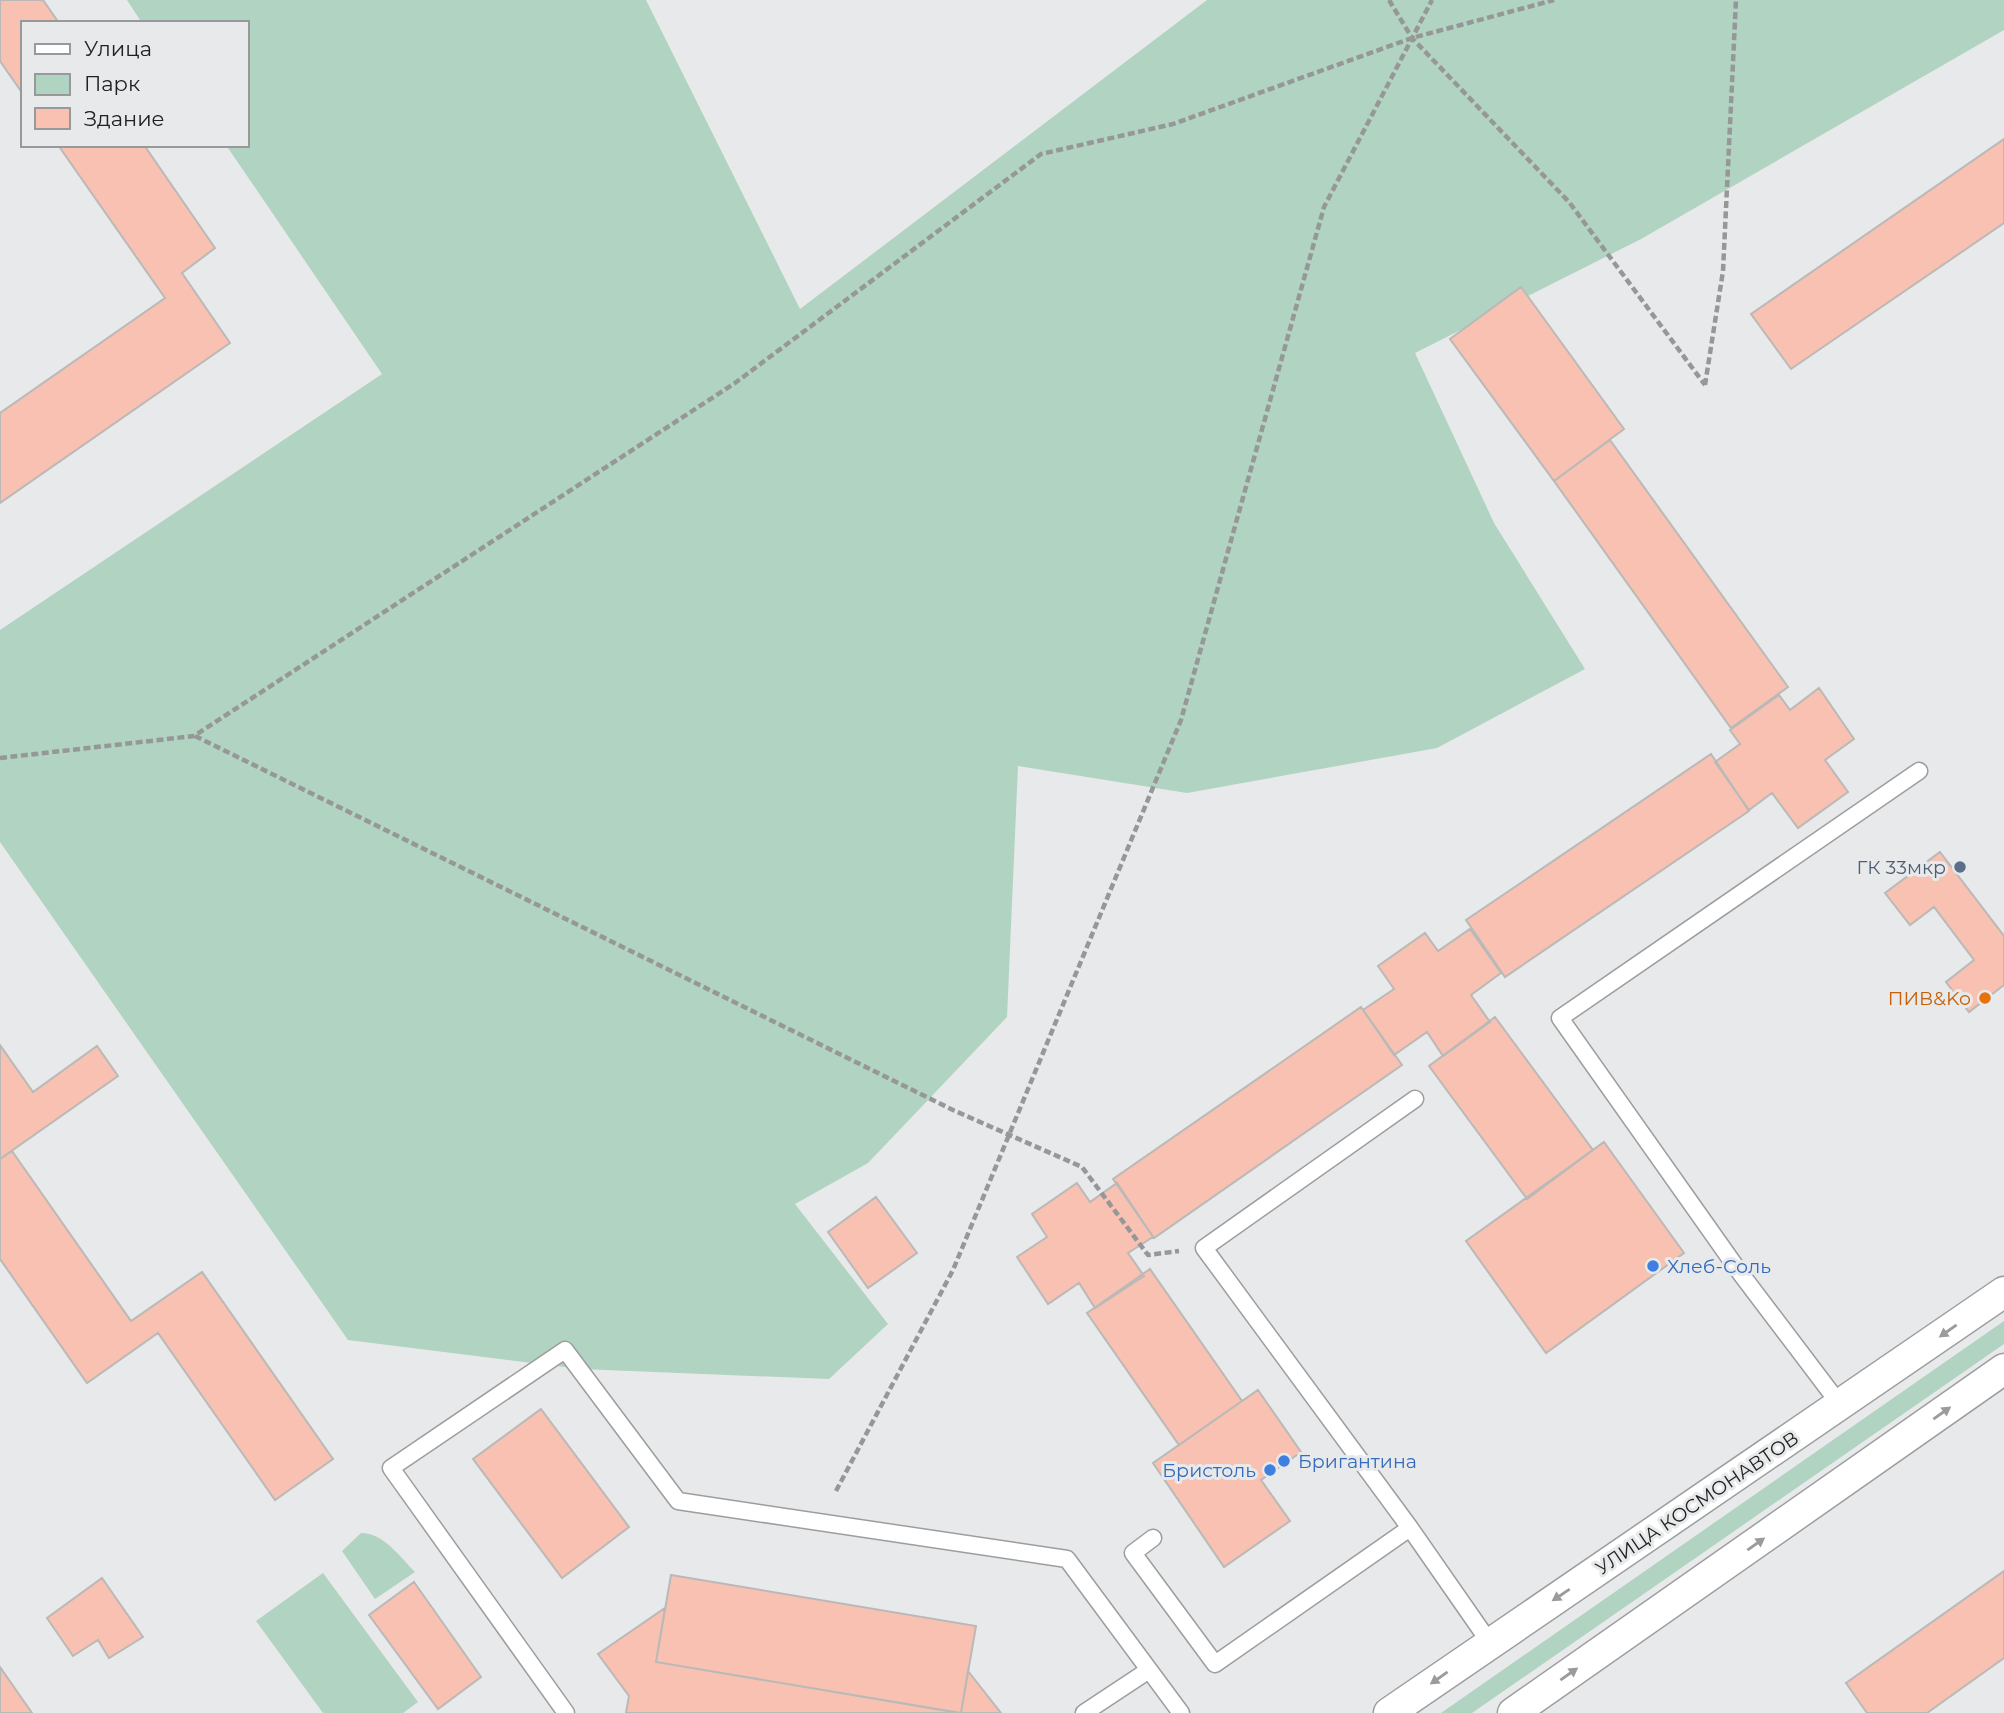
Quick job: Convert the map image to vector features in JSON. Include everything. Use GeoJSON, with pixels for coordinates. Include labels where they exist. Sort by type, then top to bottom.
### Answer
{"type":"FeatureCollection","features":[{"type":"Feature","properties":{"kind":"street","name":"УЛИЦА КОСМОНАВТОВ"},"geometry":{"type":"LineString","coordinates":[[1389,1713],[2004,1292]]}},
{"type":"Feature","properties":{"kind":"street"},"geometry":{"type":"LineString","coordinates":[[1513,1713],[2004,1369]]}},
{"type":"Feature","properties":{"kind":"lane"},"geometry":{"type":"LineString","coordinates":[[1841,1406],[1741,1274],[1560,1018],[1919,771]]}},
{"type":"Feature","properties":{"kind":"lane"},"geometry":{"type":"LineString","coordinates":[[1415,1099],[1205,1248],[1410,1528],[1490,1643]]}},
{"type":"Feature","properties":{"kind":"lane"},"geometry":{"type":"LineString","coordinates":[[566,1713],[391,1468],[565,1350],[678,1501],[1067,1559],[1181,1713]]}},
{"type":"Feature","properties":{"kind":"lane"},"geometry":{"type":"LineString","coordinates":[[1153,1538],[1133,1553],[1216,1664],[1410,1528]]}},
{"type":"Feature","properties":{"kind":"lane"},"geometry":{"type":"LineString","coordinates":[[1084,1713],[1149,1670]]}},
{"type":"Feature","properties":{"kind":"path"},"geometry":{"type":"LineString","coordinates":[[1389,0],[1412,38],[1569,202],[1705,385],[1723,271],[1736,0]]}},
{"type":"Feature","properties":{"kind":"path"},"geometry":{"type":"LineString","coordinates":[[836,1491],[953,1270],[1181,720],[1324,207],[1432,0]]}},
{"type":"Feature","properties":{"kind":"path"},"geometry":{"type":"LineString","coordinates":[[0,758],[194,736],[735,383],[1041,154],[1173,124],[1412,38],[1555,0]]}},
{"type":"Feature","properties":{"kind":"path"},"geometry":{"type":"LineString","coordinates":[[194,736],[953,1110],[1083,1167],[1147,1255],[1205,1248]]}},
{"type":"Feature","properties":{"kind":"green space"},"geometry":{"type":"Polygon","coordinates":[[[127,0],[646,0],[800,309],[1207,0],[2004,0],[2004,30],[1641,239],[1415,353],[1494,523],[1585,669],[1437,748],[1187,793],[1018,766],[1007,1017],[868,1163],[795,1204],[888,1324],[829,1379],[581,1369],[348,1340],[0,842],[0,630],[382,374],[227,147],[248,147],[248,21],[141,21],[127,0]]]}},
{"type":"Feature","properties":{"kind":"green space"},"geometry":{"type":"Polygon","coordinates":[[[2004,1321],[2004,1344],[1472,1713],[1441,1713],[2004,1321]]]}},
{"type":"Feature","properties":{"kind":"green space"},"geometry":{"type":"Polygon","coordinates":[[[361,1533],[384,1541],[415,1572],[375,1599],[342,1551],[361,1533]]]}},
{"type":"Feature","properties":{"kind":"green space"},"geometry":{"type":"Polygon","coordinates":[[[323,1573],[418,1702],[403,1713],[323,1713],[256,1621],[323,1573]]]}},
{"type":"Feature","properties":{"kind":"building"},"geometry":{"type":"Polygon","coordinates":[[[0,0],[43,0],[58,21],[21,21],[21,91],[0,61],[0,0]]]}},
{"type":"Feature","properties":{"kind":"building"},"geometry":{"type":"Polygon","coordinates":[[[2004,139],[2004,223],[1791,369],[1751,314],[2004,139]]]}},
{"type":"Feature","properties":{"kind":"building"},"geometry":{"type":"Polygon","coordinates":[[[59,147],[145,147],[215,248],[182,273],[230,343],[0,503],[0,413],[165,298],[59,147]]]}},
{"type":"Feature","properties":{"kind":"building"},"geometry":{"type":"Polygon","coordinates":[[[1521,287],[1624,429],[1554,481],[1450,339],[1521,287]]]}},
{"type":"Feature","properties":{"kind":"building"},"geometry":{"type":"Polygon","coordinates":[[[1610,440],[1788,687],[1731,728],[1554,481],[1610,440]]]}},
{"type":"Feature","properties":{"kind":"building"},"geometry":{"type":"Polygon","coordinates":[[[1819,688],[1854,739],[1825,760],[1848,792],[1798,828],[1772,793],[1749,810],[1715,762],[1740,744],[1730,730],[1779,695],[1790,710],[1819,688]]]}},
{"type":"Feature","properties":{"kind":"building"},"geometry":{"type":"Polygon","coordinates":[[[1711,754],[1749,811],[1505,977],[1466,920],[1711,754]]]}},
{"type":"Feature","properties":{"kind":"building"},"geometry":{"type":"Polygon","coordinates":[[[1940,852],[2004,936],[2004,985],[1969,1012],[1946,982],[1974,960],[1934,907],[1910,925],[1885,893],[1940,852]]]}},
{"type":"Feature","properties":{"kind":"building"},"geometry":{"type":"Polygon","coordinates":[[[1470,929],[1501,973],[1471,995],[1490,1022],[1443,1056],[1427,1032],[1394,1055],[1363,1010],[1394,989],[1378,966],[1425,933],[1438,951],[1470,929]]]}},
{"type":"Feature","properties":{"kind":"building"},"geometry":{"type":"Polygon","coordinates":[[[1361,1007],[1402,1065],[1154,1238],[1113,1179],[1361,1007]]]}},
{"type":"Feature","properties":{"kind":"building"},"geometry":{"type":"Polygon","coordinates":[[[1495,1017],[1593,1150],[1527,1199],[1429,1066],[1495,1017]]]}},
{"type":"Feature","properties":{"kind":"building"},"geometry":{"type":"Polygon","coordinates":[[[0,1045],[33,1092],[97,1046],[118,1076],[0,1159],[0,1045]]]}},
{"type":"Feature","properties":{"kind":"building"},"geometry":{"type":"Polygon","coordinates":[[[1604,1142],[1684,1253],[1546,1353],[1466,1241],[1604,1142]]]}},
{"type":"Feature","properties":{"kind":"building"},"geometry":{"type":"Polygon","coordinates":[[[12,1151],[131,1321],[202,1272],[333,1459],[275,1500],[158,1333],[87,1383],[0,1259],[0,1159],[12,1151]]]}},
{"type":"Feature","properties":{"kind":"building"},"geometry":{"type":"Polygon","coordinates":[[[1077,1183],[1090,1202],[1117,1183],[1153,1237],[1128,1253],[1144,1276],[1095,1308],[1079,1283],[1048,1304],[1017,1257],[1047,1237],[1032,1214],[1077,1183]]]}},
{"type":"Feature","properties":{"kind":"building"},"geometry":{"type":"Polygon","coordinates":[[[876,1197],[917,1253],[868,1288],[828,1232],[876,1197]]]}},
{"type":"Feature","properties":{"kind":"building"},"geometry":{"type":"Polygon","coordinates":[[[1150,1269],[1242,1401],[1179,1445],[1087,1313],[1150,1269]]]}},
{"type":"Feature","properties":{"kind":"building"},"geometry":{"type":"Polygon","coordinates":[[[1258,1390],[1301,1452],[1261,1480],[1290,1521],[1224,1567],[1153,1463],[1258,1390]]]}},
{"type":"Feature","properties":{"kind":"building"},"geometry":{"type":"Polygon","coordinates":[[[541,1409],[629,1527],[562,1578],[473,1459],[541,1409]]]}},
{"type":"Feature","properties":{"kind":"building"},"geometry":{"type":"Polygon","coordinates":[[[2004,1571],[2004,1658],[1927,1713],[1867,1713],[1846,1683],[2004,1571]]]}},
{"type":"Feature","properties":{"kind":"building"},"geometry":{"type":"Polygon","coordinates":[[[671,1575],[976,1626],[961,1713],[656,1662],[671,1575]]]}},
{"type":"Feature","properties":{"kind":"building"},"geometry":{"type":"Polygon","coordinates":[[[102,1578],[143,1637],[109,1658],[98,1640],[73,1656],[47,1618],[102,1578]]]}},
{"type":"Feature","properties":{"kind":"building"},"geometry":{"type":"Polygon","coordinates":[[[414,1582],[481,1677],[438,1709],[369,1615],[414,1582]]]}},
{"type":"Feature","properties":{"kind":"building"},"geometry":{"type":"Polygon","coordinates":[[[665,1608],[656,1662],[959,1713],[626,1713],[629,1696],[598,1654],[665,1608]]]}},
{"type":"Feature","properties":{"kind":"building"},"geometry":{"type":"Polygon","coordinates":[[[0,1667],[32,1713],[0,1713],[0,1667]]]}},
{"type":"Feature","properties":{"kind":"building"},"geometry":{"type":"Polygon","coordinates":[[[968,1671],[1001,1713],[961,1713],[968,1671]]]}},
{"type":"Feature","properties":{"kind":"place","name":"ГК 33мкр"},"geometry":{"type":"Point","coordinates":[1960,867]}},
{"type":"Feature","properties":{"kind":"place","name":"ПИВ&Ko"},"geometry":{"type":"Point","coordinates":[1985,998]}},
{"type":"Feature","properties":{"kind":"place","name":"Хлеб-Соль"},"geometry":{"type":"Point","coordinates":[1653,1266]}},
{"type":"Feature","properties":{"kind":"place","name":"Бригантина"},"geometry":{"type":"Point","coordinates":[1284,1461]}},
{"type":"Feature","properties":{"kind":"place","name":"Бристоль"},"geometry":{"type":"Point","coordinates":[1270,1470]}}]}
